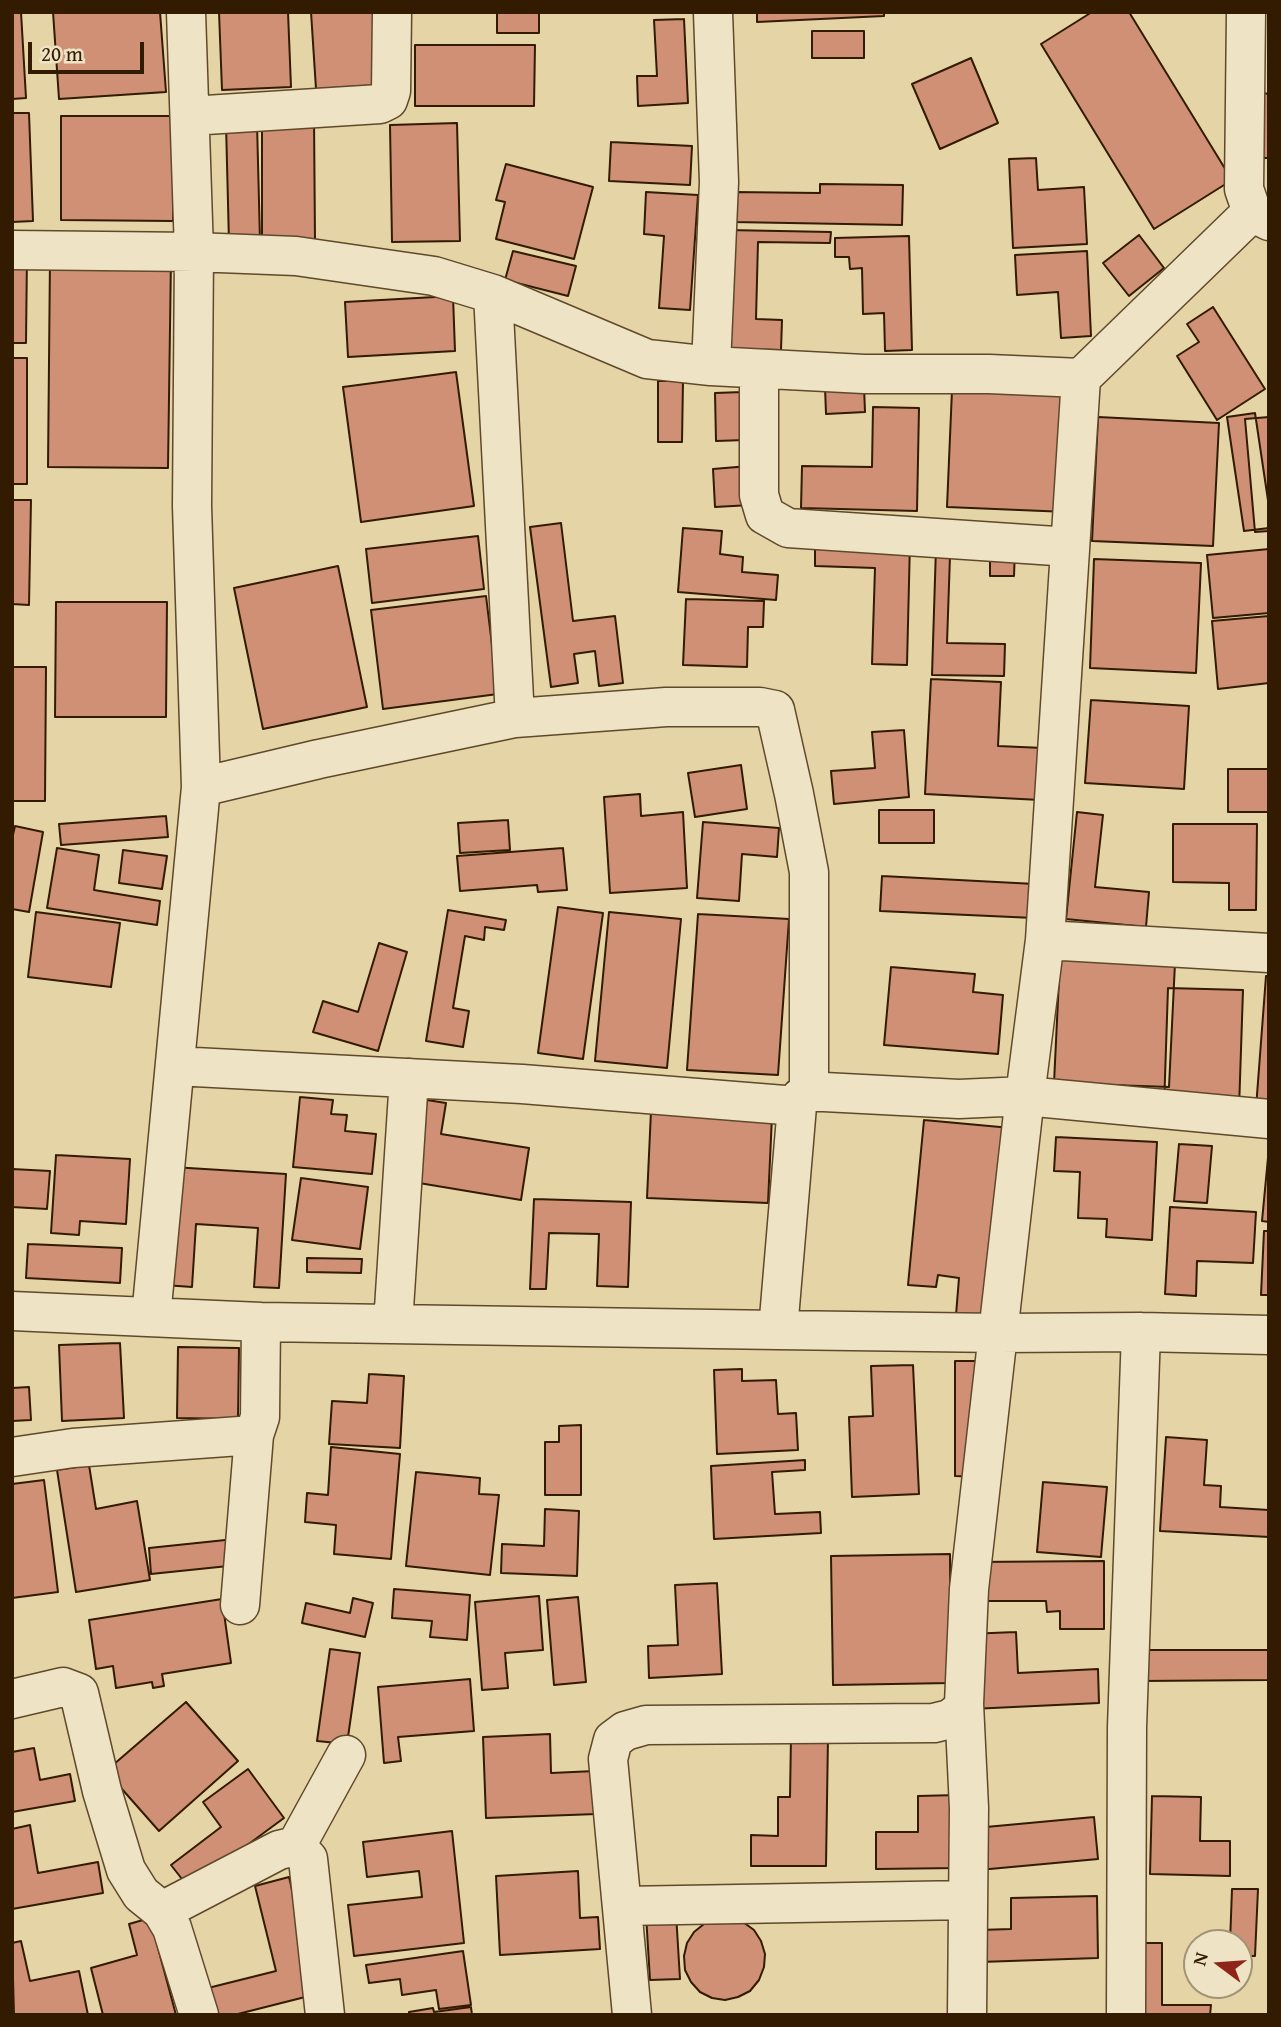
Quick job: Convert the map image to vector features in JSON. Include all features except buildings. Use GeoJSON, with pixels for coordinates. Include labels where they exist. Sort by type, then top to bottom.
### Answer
{"type":"FeatureCollection","features":[{"type":"Feature","properties":{"kind":"street"},"geometry":{"type":"LineString","coordinates":[[151,1317],[201,787],[192,506],[194,252],[186,12]]}},
{"type":"Feature","properties":{"kind":"street"},"geometry":{"type":"LineString","coordinates":[[190,116],[380,104],[388,100],[391,91],[392,12]]}},
{"type":"Feature","properties":{"kind":"street"},"geometry":{"type":"LineString","coordinates":[[712,12],[719,182],[712,366]]}},
{"type":"Feature","properties":{"kind":"street"},"geometry":{"type":"LineString","coordinates":[[967,2015],[969,1808],[964,1703],[969,1589],[1045,940],[1081,378],[1261,216],[1244,190],[1246,12]]}},
{"type":"Feature","properties":{"kind":"street"},"geometry":{"type":"LineString","coordinates":[[12,250],[296,256],[434,276],[493,295],[647,359],[712,366],[864,374],[989,374],[1081,378]]}},
{"type":"Feature","properties":{"kind":"street"},"geometry":{"type":"LineString","coordinates":[[493,295],[515,718]]}},
{"type":"Feature","properties":{"kind":"street"},"geometry":{"type":"LineString","coordinates":[[760,369],[759,495],[765,515],[788,528],[1070,547]]}},
{"type":"Feature","properties":{"kind":"street"},"geometry":{"type":"LineString","coordinates":[[201,787],[515,718],[693,706],[760,707],[775,710],[809,872],[803,1099],[778,1331]]}},
{"type":"Feature","properties":{"kind":"street"},"geometry":{"type":"LineString","coordinates":[[1045,940],[1269,953]]}},
{"type":"Feature","properties":{"kind":"street"},"geometry":{"type":"LineString","coordinates":[[175,1066],[803,1099],[1025,1096],[1269,1119]]}},
{"type":"Feature","properties":{"kind":"street"},"geometry":{"type":"LineString","coordinates":[[393,1324],[409,1078]]}},
{"type":"Feature","properties":{"kind":"street"},"geometry":{"type":"LineString","coordinates":[[12,1311],[261,1322],[778,1331],[1269,1335]]}},
{"type":"Feature","properties":{"kind":"street"},"geometry":{"type":"LineString","coordinates":[[240,1605],[254,1435],[260,1417],[261,1322]]}},
{"type":"Feature","properties":{"kind":"street"},"geometry":{"type":"LineString","coordinates":[[1126,2015],[1127,1727],[1141,1332]]}},
{"type":"Feature","properties":{"kind":"street"},"geometry":{"type":"LineString","coordinates":[[12,1457],[73,1448],[254,1435]]}},
{"type":"Feature","properties":{"kind":"street"},"geometry":{"type":"LineString","coordinates":[[12,1699],[63,1688],[79,1693],[102,1791],[126,1870],[141,1894],[162,1911],[172,1928],[199,2015]]}},
{"type":"Feature","properties":{"kind":"street"},"geometry":{"type":"LineString","coordinates":[[632,2015],[608,1759],[613,1740],[625,1731],[646,1725],[934,1723],[950,1719],[959,1712],[964,1703]]}},
{"type":"Feature","properties":{"kind":"street"},"geometry":{"type":"LineString","coordinates":[[162,1911],[279,1850],[296,1846],[346,1755]]}},
{"type":"Feature","properties":{"kind":"street"},"geometry":{"type":"LineString","coordinates":[[296,1846],[308,1859],[325,2015]]}},
{"type":"Feature","properties":{"kind":"street"},"geometry":{"type":"LineString","coordinates":[[622,1906],[968,1900]]}}]}
